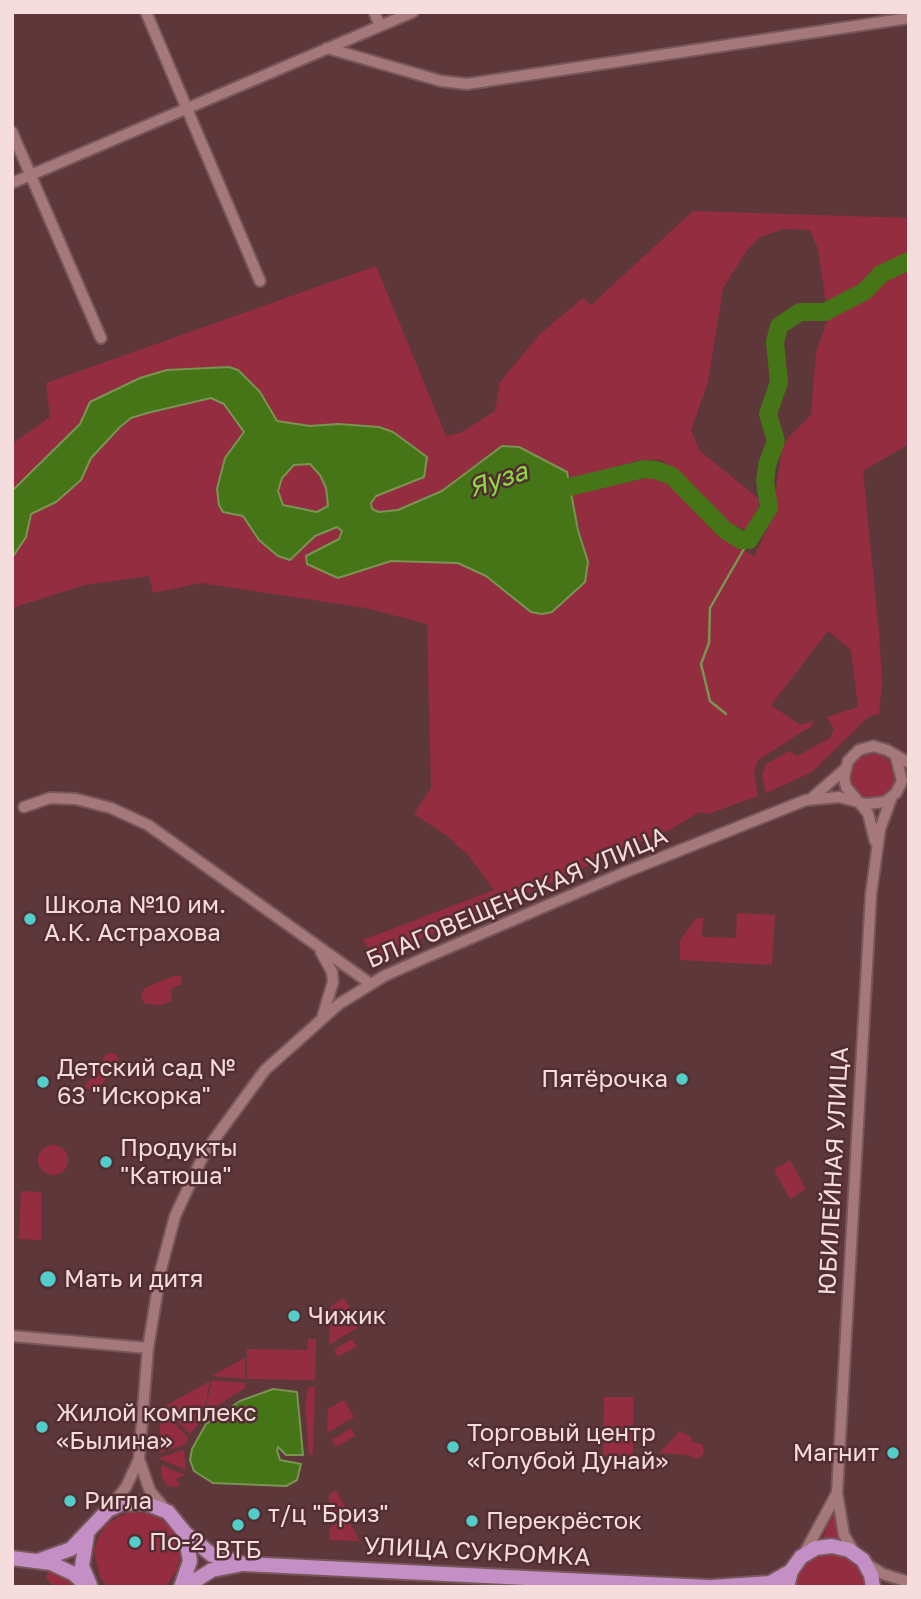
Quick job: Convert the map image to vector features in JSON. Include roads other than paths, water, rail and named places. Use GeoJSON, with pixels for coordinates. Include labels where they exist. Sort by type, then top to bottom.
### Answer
{"type":"FeatureCollection","features":[{"type":"Feature","properties":{"kind":"main road"},"geometry":{"type":"LineString","coordinates":[[40,1560],[71,1549],[108,1510],[134,1502],[168,1512]]}},
{"type":"Feature","properties":{"kind":"main road","name":"УЛИЦА СУКРОМКА"},"geometry":{"type":"LineString","coordinates":[[168,1512],[185,1533],[212,1555],[244,1563],[710,1587],[770,1583],[791,1571]]}},
{"type":"Feature","properties":{"kind":"main road"},"geometry":{"type":"LineString","coordinates":[[89,1530],[82,1554],[90,1587]]}},
{"type":"Feature","properties":{"kind":"main road"},"geometry":{"type":"LineString","coordinates":[[183,1587],[190,1561],[185,1533]]}},
{"type":"Feature","properties":{"kind":"main road"},"geometry":{"type":"LineString","coordinates":[[787,1587],[791,1571],[801,1557],[824,1546],[841,1547],[859,1557],[871,1575],[873,1587]]}},
{"type":"Feature","properties":{"kind":"main road"},"geometry":{"type":"LineString","coordinates":[[12,1558],[40,1560],[64,1568],[90,1587]]}},
{"type":"Feature","properties":{"kind":"main road","name":"УЛИЦА СУКРОМКА"},"geometry":{"type":"LineString","coordinates":[[183,1587],[212,1570],[244,1563]]}},
{"type":"Feature","properties":{"kind":"street"},"geometry":{"type":"LineString","coordinates":[[146,12],[260,281]]}},
{"type":"Feature","properties":{"kind":"street"},"geometry":{"type":"LineString","coordinates":[[374,12],[380,26]]}},
{"type":"Feature","properties":{"kind":"street"},"geometry":{"type":"LineString","coordinates":[[12,183],[413,12]]}},
{"type":"Feature","properties":{"kind":"street"},"geometry":{"type":"LineString","coordinates":[[327,48],[441,81],[467,84],[909,18]]}},
{"type":"Feature","properties":{"kind":"street"},"geometry":{"type":"LineString","coordinates":[[12,132],[101,338]]}},
{"type":"Feature","properties":{"kind":"street"},"geometry":{"type":"LineString","coordinates":[[806,800],[828,786],[845,769],[853,755],[866,747],[881,747],[909,763]]}},
{"type":"Feature","properties":{"kind":"street"},"geometry":{"type":"LineString","coordinates":[[896,757],[902,772],[896,793]]}},
{"type":"Feature","properties":{"kind":"street"},"geometry":{"type":"LineString","coordinates":[[845,769],[846,787],[857,800]]}},
{"type":"Feature","properties":{"kind":"street"},"geometry":{"type":"LineString","coordinates":[[806,800],[831,797],[875,805],[896,793],[909,776]]}},
{"type":"Feature","properties":{"kind":"street","name":"ЮБИЛЕЙНАЯ УЛИЦА"},"geometry":{"type":"LineString","coordinates":[[859,1557],[844,1535],[836,1493],[876,851],[882,820],[896,793]]}},
{"type":"Feature","properties":{"kind":"street"},"geometry":{"type":"LineString","coordinates":[[24,807],[37,800],[64,797],[91,802],[126,815],[167,838],[371,984]]}},
{"type":"Feature","properties":{"kind":"street","name":"БЛАГОВЕЩЕНСКАЯ УЛИЦА"},"geometry":{"type":"LineString","coordinates":[[139,1459],[148,1348],[161,1269],[173,1224],[205,1152],[249,1088],[322,1018],[371,984],[623,873],[806,800]]}},
{"type":"Feature","properties":{"kind":"street","name":"ЮБИЛЕЙНАЯ УЛИЦА"},"geometry":{"type":"LineString","coordinates":[[857,800],[868,813],[876,851]]}},
{"type":"Feature","properties":{"kind":"street"},"geometry":{"type":"LineString","coordinates":[[312,942],[327,961],[333,982],[322,1018]]}},
{"type":"Feature","properties":{"kind":"street"},"geometry":{"type":"LineString","coordinates":[[12,1336],[148,1348]]}},
{"type":"Feature","properties":{"kind":"street"},"geometry":{"type":"LineString","coordinates":[[108,1510],[126,1487],[139,1459]]}},
{"type":"Feature","properties":{"kind":"street"},"geometry":{"type":"LineString","coordinates":[[139,1459],[150,1491],[168,1512]]}},
{"type":"Feature","properties":{"kind":"street","name":"ЮБИЛЕЙНАЯ УЛИЦА"},"geometry":{"type":"LineString","coordinates":[[801,1557],[819,1531],[828,1504],[836,1493]]}},
{"type":"Feature","properties":{"kind":"street"},"geometry":{"type":"LineString","coordinates":[[859,1557],[883,1574],[909,1582]]}},
{"type":"Feature","properties":{"kind":"water"},"geometry":{"type":"Polygon","coordinates":[[[229,367],[238,370],[260,392],[277,421],[310,426],[338,424],[379,427],[393,432],[427,457],[424,477],[376,496],[371,503],[372,509],[379,512],[398,510],[442,491],[502,446],[519,447],[567,472],[578,530],[588,562],[585,582],[552,612],[542,614],[531,612],[486,576],[458,563],[391,561],[338,578],[307,564],[306,556],[339,539],[342,531],[337,527],[315,536],[290,560],[278,556],[259,540],[243,516],[223,512],[219,505],[217,489],[225,458],[244,432],[224,404],[211,398],[131,418],[91,458],[81,480],[56,502],[31,514],[26,537],[12,558],[12,491],[80,424],[90,402],[140,378],[167,370],[229,367]],[[310,464],[294,465],[282,478],[278,491],[283,505],[317,512],[328,506],[326,488],[320,475],[310,464]]]}},
{"type":"Feature","properties":{"kind":"water"},"geometry":{"type":"Polygon","coordinates":[[[273,1389],[297,1392],[303,1455],[286,1455],[278,1447],[277,1450],[280,1460],[301,1464],[297,1480],[286,1486],[213,1483],[194,1471],[190,1460],[192,1449],[206,1424],[240,1401],[273,1389]]]}},
{"type":"Feature","properties":{"kind":"waterway","name":"Яуза"},"geometry":{"type":"LineString","coordinates":[[549,492],[644,469],[656,470],[672,476],[725,530],[741,540],[749,540],[769,508],[765,481],[767,465],[776,441],[768,414],[779,382],[775,342],[779,326],[800,312],[825,312],[865,291],[881,274],[909,261]]}},
{"type":"Feature","properties":{"kind":"waterway"},"geometry":{"type":"LineString","coordinates":[[726,714],[710,701],[701,664],[709,643],[710,608],[749,540]]}},
{"type":"Feature","properties":{"kind":"place","name":"Школа №10 им. А.К. Астрахова"},"geometry":{"type":"Point","coordinates":[30,919]}},
{"type":"Feature","properties":{"kind":"place","name":"Пятёрочка"},"geometry":{"type":"Point","coordinates":[682,1079]}},
{"type":"Feature","properties":{"kind":"place","name":"Детский сад № 63 \"Искорка\""},"geometry":{"type":"Point","coordinates":[43,1082]}},
{"type":"Feature","properties":{"kind":"place","name":"Продукты \"Катюша\""},"geometry":{"type":"Point","coordinates":[106,1162]}},
{"type":"Feature","properties":{"kind":"place","name":"Мать и дитя"},"geometry":{"type":"Point","coordinates":[48,1279]}},
{"type":"Feature","properties":{"kind":"place","name":"Чижик"},"geometry":{"type":"Point","coordinates":[294,1316]}},
{"type":"Feature","properties":{"kind":"place","name":"Жилой комплекс «Былина»"},"geometry":{"type":"Point","coordinates":[42,1427]}},
{"type":"Feature","properties":{"kind":"place","name":"Торговый центр «Голубой Дунай»"},"geometry":{"type":"Point","coordinates":[453,1447]}},
{"type":"Feature","properties":{"kind":"place","name":"Магнит"},"geometry":{"type":"Point","coordinates":[893,1453]}},
{"type":"Feature","properties":{"kind":"place","name":"Ригла"},"geometry":{"type":"Point","coordinates":[70,1501]}},
{"type":"Feature","properties":{"kind":"place","name":"т/ц \"Бриз\""},"geometry":{"type":"Point","coordinates":[254,1514]}},
{"type":"Feature","properties":{"kind":"place","name":"Перекрёсток"},"geometry":{"type":"Point","coordinates":[472,1521]}},
{"type":"Feature","properties":{"kind":"place","name":"ВТБ"},"geometry":{"type":"Point","coordinates":[238,1525]}},
{"type":"Feature","properties":{"kind":"place","name":"По-2"},"geometry":{"type":"Point","coordinates":[135,1542]}}]}
